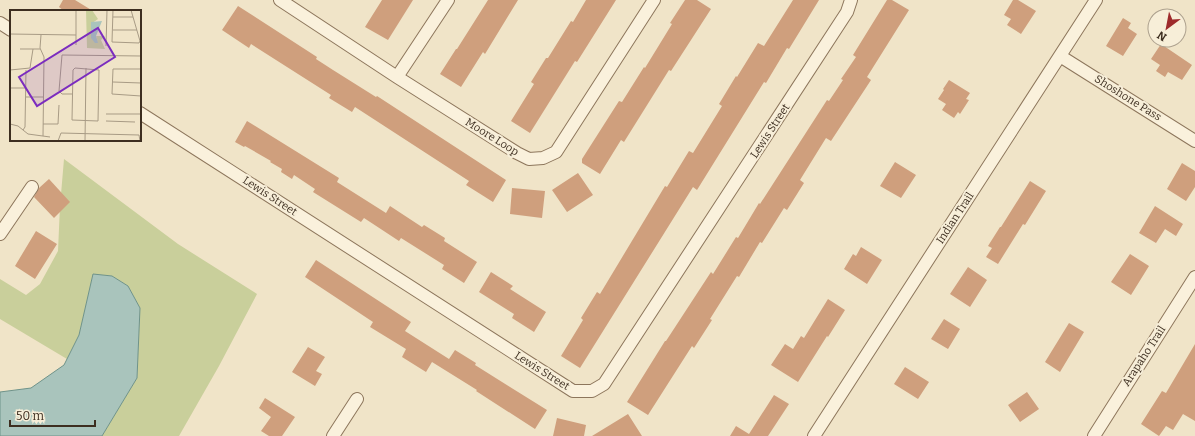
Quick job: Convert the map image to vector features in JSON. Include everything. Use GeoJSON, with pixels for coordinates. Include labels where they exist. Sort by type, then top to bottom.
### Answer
{"type":"FeatureCollection","features":[{"type":"Feature","properties":{"kind":"street","name":"Moore Loop"},"geometry":{"type":"LineString","coordinates":[[280,0],[397,77],[517,153],[529,159],[543,158],[556,152],[654,0]]}},
{"type":"Feature","properties":{"kind":"street"},"geometry":{"type":"LineString","coordinates":[[397,77],[448,0]]}},
{"type":"Feature","properties":{"kind":"street","name":"Lewis Street"},"geometry":{"type":"LineString","coordinates":[[141,114],[573,391],[592,391],[604,384],[847,12],[851,0]]}},
{"type":"Feature","properties":{"kind":"street","name":"Indian Trail"},"geometry":{"type":"LineString","coordinates":[[814,436],[1096,0]]}},
{"type":"Feature","properties":{"kind":"street"},"geometry":{"type":"LineString","coordinates":[[0,23],[10,29]]}},
{"type":"Feature","properties":{"kind":"street","name":"Shoshone Pass"},"geometry":{"type":"LineString","coordinates":[[1060,56],[1195,141]]}},
{"type":"Feature","properties":{"kind":"street"},"geometry":{"type":"LineString","coordinates":[[0,234],[32,187]]}},
{"type":"Feature","properties":{"kind":"street","name":"Arapaho Trail"},"geometry":{"type":"LineString","coordinates":[[1094,436],[1195,277]]}},
{"type":"Feature","properties":{"kind":"street"},"geometry":{"type":"LineString","coordinates":[[333,436],[357,399]]}},
{"type":"Feature","properties":{"kind":"green space"},"geometry":{"type":"Polygon","coordinates":[[[64,159],[178,244],[257,294],[219,366],[179,436],[102,436],[137,378],[140,308],[128,286],[112,276],[93,275],[79,335],[67,359],[0,319],[0,279],[26,295],[40,284],[58,251],[64,159]]]}},
{"type":"Feature","properties":{"kind":"water"},"geometry":{"type":"Polygon","coordinates":[[[93,274],[112,276],[128,286],[140,308],[137,378],[102,436],[0,436],[0,392],[31,388],[64,365],[79,335],[93,274]]]}},
{"type":"Feature","properties":{"kind":"building"},"geometry":{"type":"Polygon","coordinates":[[[63,0],[75,0],[91,10],[63,10],[59,7],[63,0]]]}},
{"type":"Feature","properties":{"kind":"building"},"geometry":{"type":"Polygon","coordinates":[[[382,0],[413,0],[388,40],[365,27],[382,0]]]}},
{"type":"Feature","properties":{"kind":"building"},"geometry":{"type":"Polygon","coordinates":[[[488,0],[518,0],[485,54],[483,52],[461,87],[440,74],[488,0]]]}},
{"type":"Feature","properties":{"kind":"building"},"geometry":{"type":"Polygon","coordinates":[[[586,0],[616,0],[577,62],[575,61],[530,133],[511,121],[534,84],[531,82],[571,21],[573,22],[586,0]]]}},
{"type":"Feature","properties":{"kind":"building"},"geometry":{"type":"Polygon","coordinates":[[[685,0],[697,0],[711,9],[671,71],[669,70],[624,142],[621,140],[600,174],[582,163],[582,159],[619,101],[622,102],[644,67],[645,68],[672,24],[670,23],[685,0]]]}},
{"type":"Feature","properties":{"kind":"building"},"geometry":{"type":"Polygon","coordinates":[[[793,0],[819,0],[789,49],[787,48],[766,83],[764,82],[697,190],[693,187],[580,368],[561,356],[583,320],[581,318],[597,292],[600,294],[665,186],[667,187],[689,151],[693,153],[722,106],[719,104],[758,43],[764,46],[793,0]]]}},
{"type":"Feature","properties":{"kind":"building"},"geometry":{"type":"Polygon","coordinates":[[[887,0],[892,0],[909,10],[867,77],[871,80],[831,141],[826,138],[800,180],[804,183],[787,210],[784,208],[762,243],[760,242],[739,277],[737,276],[710,319],[712,320],[694,348],[692,346],[648,415],[627,402],[711,272],[713,274],[736,237],[738,238],[759,203],[760,204],[827,100],[829,101],[843,80],[841,79],[856,57],[853,55],[887,0]]]}},
{"type":"Feature","properties":{"kind":"building"},"geometry":{"type":"Polygon","coordinates":[[[1013,0],[1018,0],[1036,11],[1021,34],[1007,25],[1011,19],[1004,15],[1013,0]]]}},
{"type":"Feature","properties":{"kind":"building"},"geometry":{"type":"Polygon","coordinates":[[[238,6],[317,57],[316,59],[376,97],[377,96],[506,180],[493,202],[466,185],[469,181],[355,107],[352,112],[329,98],[331,95],[251,44],[249,48],[222,30],[238,6]]]}},
{"type":"Feature","properties":{"kind":"building"},"geometry":{"type":"Polygon","coordinates":[[[1123,18],[1131,23],[1128,28],[1137,34],[1123,56],[1106,46],[1123,18]]]}},
{"type":"Feature","properties":{"kind":"building"},"geometry":{"type":"Polygon","coordinates":[[[1158,48],[1167,48],[1192,65],[1182,80],[1168,72],[1165,77],[1156,71],[1160,65],[1151,59],[1158,48]]]}},
{"type":"Feature","properties":{"kind":"building"},"geometry":{"type":"Polygon","coordinates":[[[949,80],[970,93],[966,99],[969,100],[960,114],[958,112],[954,118],[942,110],[946,104],[938,99],[949,80]]]}},
{"type":"Feature","properties":{"kind":"building"},"geometry":{"type":"Polygon","coordinates":[[[247,121],[339,178],[337,182],[386,213],[390,206],[422,227],[424,225],[445,238],[444,241],[477,262],[464,283],[442,269],[444,265],[401,238],[399,241],[364,218],[361,222],[313,192],[315,189],[294,175],[292,179],[281,172],[282,169],[270,162],[271,161],[235,142],[247,121]]]}},
{"type":"Feature","properties":{"kind":"building"},"geometry":{"type":"Polygon","coordinates":[[[895,162],[916,175],[901,198],[880,186],[895,162]]]}},
{"type":"Feature","properties":{"kind":"building"},"geometry":{"type":"Polygon","coordinates":[[[1182,163],[1195,171],[1195,187],[1186,201],[1167,189],[1182,163]]]}},
{"type":"Feature","properties":{"kind":"building"},"geometry":{"type":"Polygon","coordinates":[[[578,173],[593,195],[567,212],[552,190],[578,173]]]}},
{"type":"Feature","properties":{"kind":"building"},"geometry":{"type":"Polygon","coordinates":[[[49,179],[70,202],[54,218],[34,197],[39,188],[49,179]]]}},
{"type":"Feature","properties":{"kind":"building"},"geometry":{"type":"Polygon","coordinates":[[[1030,181],[1046,191],[998,264],[986,257],[992,248],[988,246],[1030,181]]]}},
{"type":"Feature","properties":{"kind":"building"},"geometry":{"type":"Polygon","coordinates":[[[512,188],[545,191],[542,218],[510,214],[512,188]]]}},
{"type":"Feature","properties":{"kind":"building"},"geometry":{"type":"Polygon","coordinates":[[[1155,206],[1183,224],[1176,236],[1165,229],[1156,243],[1139,233],[1155,206]]]}},
{"type":"Feature","properties":{"kind":"building"},"geometry":{"type":"Polygon","coordinates":[[[36,231],[57,244],[35,279],[15,266],[36,231]]]}},
{"type":"Feature","properties":{"kind":"building"},"geometry":{"type":"Polygon","coordinates":[[[861,247],[882,260],[867,284],[844,269],[853,254],[856,256],[861,247]]]}},
{"type":"Feature","properties":{"kind":"building"},"geometry":{"type":"Polygon","coordinates":[[[1130,254],[1149,266],[1131,295],[1111,282],[1130,254]]]}},
{"type":"Feature","properties":{"kind":"building"},"geometry":{"type":"Polygon","coordinates":[[[316,260],[411,322],[405,331],[449,359],[455,350],[476,363],[475,365],[547,410],[535,429],[432,362],[426,372],[402,357],[406,349],[370,327],[373,322],[305,277],[316,260]]]}},
{"type":"Feature","properties":{"kind":"building"},"geometry":{"type":"Polygon","coordinates":[[[968,267],[987,280],[970,307],[950,294],[968,267]]]}},
{"type":"Feature","properties":{"kind":"building"},"geometry":{"type":"Polygon","coordinates":[[[491,272],[513,286],[510,289],[546,312],[534,332],[512,318],[514,314],[479,292],[491,272]]]}},
{"type":"Feature","properties":{"kind":"building"},"geometry":{"type":"Polygon","coordinates":[[[828,299],[845,310],[798,382],[771,365],[785,344],[793,349],[801,336],[804,338],[828,299]]]}},
{"type":"Feature","properties":{"kind":"building"},"geometry":{"type":"Polygon","coordinates":[[[944,319],[960,329],[948,349],[931,339],[944,319]]]}},
{"type":"Feature","properties":{"kind":"building"},"geometry":{"type":"Polygon","coordinates":[[[1069,323],[1084,332],[1060,372],[1045,362],[1069,323]]]}},
{"type":"Feature","properties":{"kind":"building"},"geometry":{"type":"Polygon","coordinates":[[[1195,344],[1195,421],[1183,414],[1173,430],[1166,426],[1159,436],[1141,424],[1162,391],[1166,393],[1195,344]]]}},
{"type":"Feature","properties":{"kind":"building"},"geometry":{"type":"Polygon","coordinates":[[[308,347],[325,357],[316,371],[322,374],[315,386],[292,372],[308,347]]]}},
{"type":"Feature","properties":{"kind":"building"},"geometry":{"type":"Polygon","coordinates":[[[905,367],[929,382],[918,399],[894,384],[905,367]]]}},
{"type":"Feature","properties":{"kind":"building"},"geometry":{"type":"Polygon","coordinates":[[[1027,392],[1039,409],[1020,422],[1008,405],[1027,392]]]}},
{"type":"Feature","properties":{"kind":"building"},"geometry":{"type":"Polygon","coordinates":[[[774,395],[789,404],[768,436],[730,436],[736,426],[749,434],[774,395]]]}},
{"type":"Feature","properties":{"kind":"building"},"geometry":{"type":"Polygon","coordinates":[[[265,398],[295,417],[282,436],[269,436],[261,431],[271,417],[259,408],[265,398]]]}},
{"type":"Feature","properties":{"kind":"building"},"geometry":{"type":"Polygon","coordinates":[[[628,414],[642,436],[592,436],[628,414]]]}},
{"type":"Feature","properties":{"kind":"building"},"geometry":{"type":"Polygon","coordinates":[[[557,418],[586,425],[584,436],[553,436],[557,418]]]}}]}
